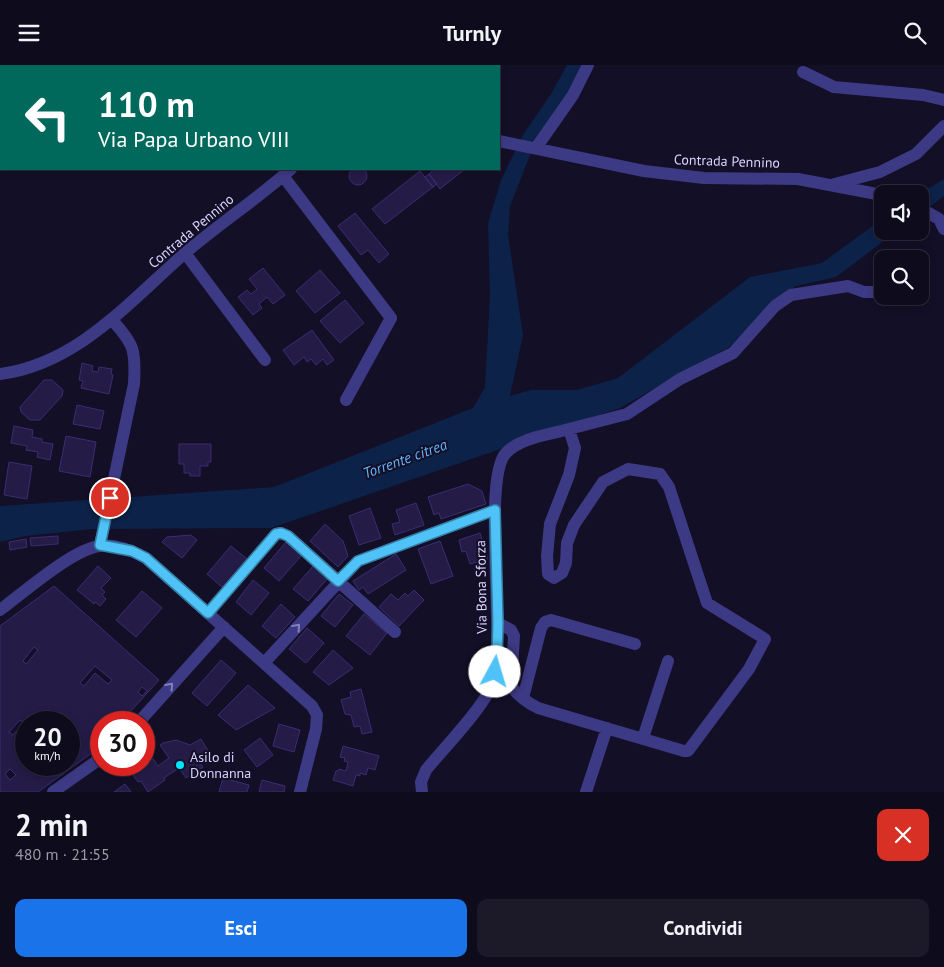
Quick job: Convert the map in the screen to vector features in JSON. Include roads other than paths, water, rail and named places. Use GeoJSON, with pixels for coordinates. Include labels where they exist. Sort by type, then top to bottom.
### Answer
{"type":"FeatureCollection","features":[{"type":"Feature","properties":{"kind":"street"},"geometry":{"type":"LineString","coordinates":[[536,148],[573,95],[588,65]]}},
{"type":"Feature","properties":{"kind":"street"},"geometry":{"type":"LineString","coordinates":[[803,72],[834,87],[923,95],[944,100]]}},
{"type":"Feature","properties":{"kind":"street","name":"Contrada Pennino"},"geometry":{"type":"LineString","coordinates":[[829,185],[880,173],[916,153],[944,126]]}},
{"type":"Feature","properties":{"kind":"street","name":"Contrada Pennino"},"geometry":{"type":"LineString","coordinates":[[500,141],[644,171],[704,178],[798,179],[874,193]]}},
{"type":"Feature","properties":{"kind":"street"},"geometry":{"type":"LineString","coordinates":[[287,172],[391,318],[346,399]]}},
{"type":"Feature","properties":{"kind":"street","name":"Contrada Pennino"},"geometry":{"type":"LineString","coordinates":[[0,374],[14,372],[56,358],[112,320],[185,253],[287,172]]}},
{"type":"Feature","properties":{"kind":"street"},"geometry":{"type":"LineString","coordinates":[[929,213],[939,219],[944,229]]}},
{"type":"Feature","properties":{"kind":"street"},"geometry":{"type":"LineString","coordinates":[[185,253],[265,360]]}},
{"type":"Feature","properties":{"kind":"street"},"geometry":{"type":"LineString","coordinates":[[498,623],[511,630],[514,635],[511,686],[523,698],[538,708],[688,751],[749,669],[765,639],[707,603],[669,487],[660,474],[628,469],[603,482],[574,525],[567,543],[566,563],[562,573],[554,578],[548,574],[547,556],[550,524],[569,475],[575,448],[569,429],[627,414],[680,379],[733,353],[775,306],[791,295],[848,286],[864,292],[874,292]]}},
{"type":"Feature","properties":{"kind":"street"},"geometry":{"type":"LineString","coordinates":[[100,545],[134,384],[135,367],[129,340],[112,320]]}},
{"type":"Feature","properties":{"kind":"street","name":"Via Bona Sforza"},"geometry":{"type":"LineString","coordinates":[[422,792],[421,782],[426,770],[484,701],[493,684],[497,660],[498,623],[495,510],[497,475],[504,454],[517,443],[569,429]]}},
{"type":"Feature","properties":{"kind":"street"},"geometry":{"type":"LineString","coordinates":[[264,663],[358,561],[495,510]]}},
{"type":"Feature","properties":{"kind":"street"},"geometry":{"type":"LineString","coordinates":[[208,613],[276,534],[281,533],[288,536],[395,632]]}},
{"type":"Feature","properties":{"kind":"street"},"geometry":{"type":"LineString","coordinates":[[0,610],[68,559],[84,550],[100,545],[132,551],[146,558],[312,706],[318,715],[300,792]]}},
{"type":"Feature","properties":{"kind":"street"},"geometry":{"type":"LineString","coordinates":[[523,698],[541,628],[547,620],[551,619],[635,644]]}},
{"type":"Feature","properties":{"kind":"street"},"geometry":{"type":"LineString","coordinates":[[149,711],[224,627]]}},
{"type":"Feature","properties":{"kind":"street"},"geometry":{"type":"LineString","coordinates":[[643,738],[668,661]]}},
{"type":"Feature","properties":{"kind":"street"},"geometry":{"type":"LineString","coordinates":[[586,792],[607,728]]}},
{"type":"Feature","properties":{"kind":"street"},"geometry":{"type":"LineString","coordinates":[[54,792],[90,766]]}},
{"type":"Feature","properties":{"kind":"water","name":"Torrente citrea"},"geometry":{"type":"Polygon","coordinates":[[[567,65],[582,65],[567,97],[530,155],[510,206],[508,235],[523,335],[510,396],[531,390],[577,390],[618,378],[750,277],[822,263],[874,225],[874,240],[885,240],[836,277],[796,286],[729,347],[620,408],[271,528],[93,529],[25,536],[0,542],[0,506],[274,487],[473,408],[485,387],[490,296],[488,223],[501,180],[523,135],[551,94],[567,65]]]}},
{"type":"Feature","properties":{"kind":"water"},"geometry":{"type":"Polygon","coordinates":[[[944,179],[944,196],[929,207],[929,188],[944,179]]]}},
{"type":"Feature","properties":{"kind":"place","name":"Asilo di Donnanna"},"geometry":{"type":"Point","coordinates":[180,765]}}]}
